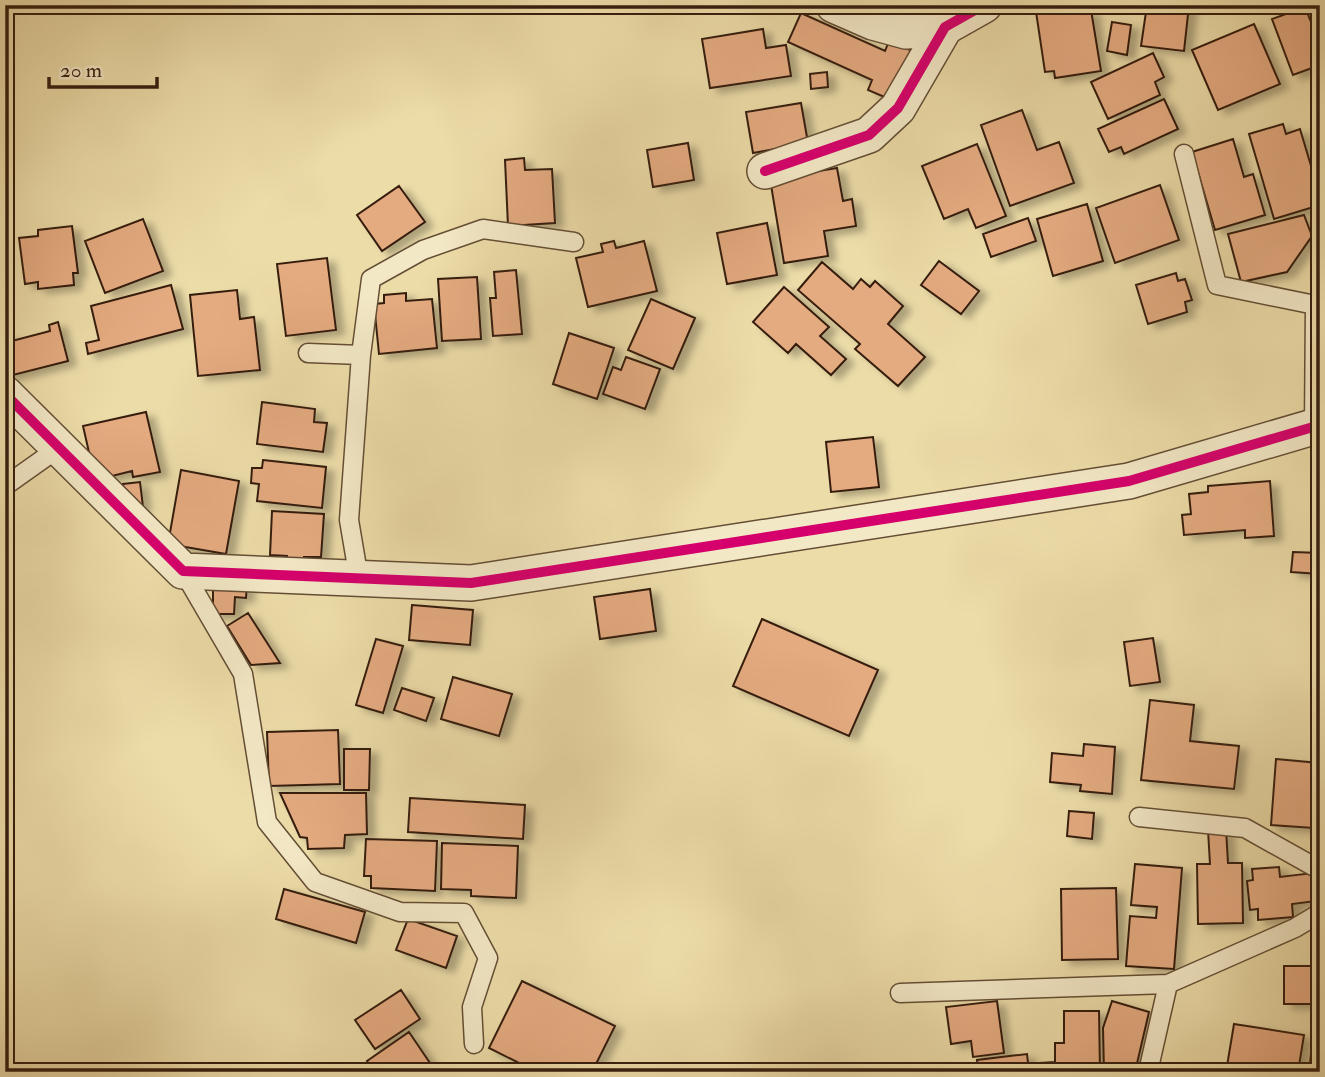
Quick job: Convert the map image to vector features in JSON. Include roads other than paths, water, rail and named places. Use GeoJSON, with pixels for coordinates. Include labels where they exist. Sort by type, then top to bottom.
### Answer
{"type":"FeatureCollection","features":[{"type":"Feature","properties":{"kind":"street"},"geometry":{"type":"LineString","coordinates":[[834,5],[873,22],[906,31],[945,27],[984,5]]}},
{"type":"Feature","properties":{"kind":"street"},"geometry":{"type":"LineString","coordinates":[[765,171],[869,135],[898,108],[945,27]]}},
{"type":"Feature","properties":{"kind":"street"},"geometry":{"type":"LineString","coordinates":[[5,394],[183,572],[471,583],[1129,481],[1317,426]]}},
{"type":"Feature","properties":{"kind":"lane"},"geometry":{"type":"LineString","coordinates":[[1184,154],[1217,285],[1315,304],[1317,426]]}},
{"type":"Feature","properties":{"kind":"lane"},"geometry":{"type":"LineString","coordinates":[[359,579],[349,520],[361,355],[371,279],[422,250],[483,229],[574,242]]}},
{"type":"Feature","properties":{"kind":"lane"},"geometry":{"type":"LineString","coordinates":[[308,353],[361,355]]}},
{"type":"Feature","properties":{"kind":"lane"},"geometry":{"type":"LineString","coordinates":[[5,486],[60,447]]}},
{"type":"Feature","properties":{"kind":"lane"},"geometry":{"type":"LineString","coordinates":[[183,572],[243,674],[267,822],[315,882],[400,912],[464,913],[488,958],[472,1007],[474,1044]]}},
{"type":"Feature","properties":{"kind":"lane"},"geometry":{"type":"LineString","coordinates":[[1139,817],[1245,828],[1320,870]]}},
{"type":"Feature","properties":{"kind":"lane"},"geometry":{"type":"LineString","coordinates":[[900,993],[1168,984],[1320,914]]}},
{"type":"Feature","properties":{"kind":"lane"},"geometry":{"type":"LineString","coordinates":[[1148,1072],[1168,984]]}}]}
